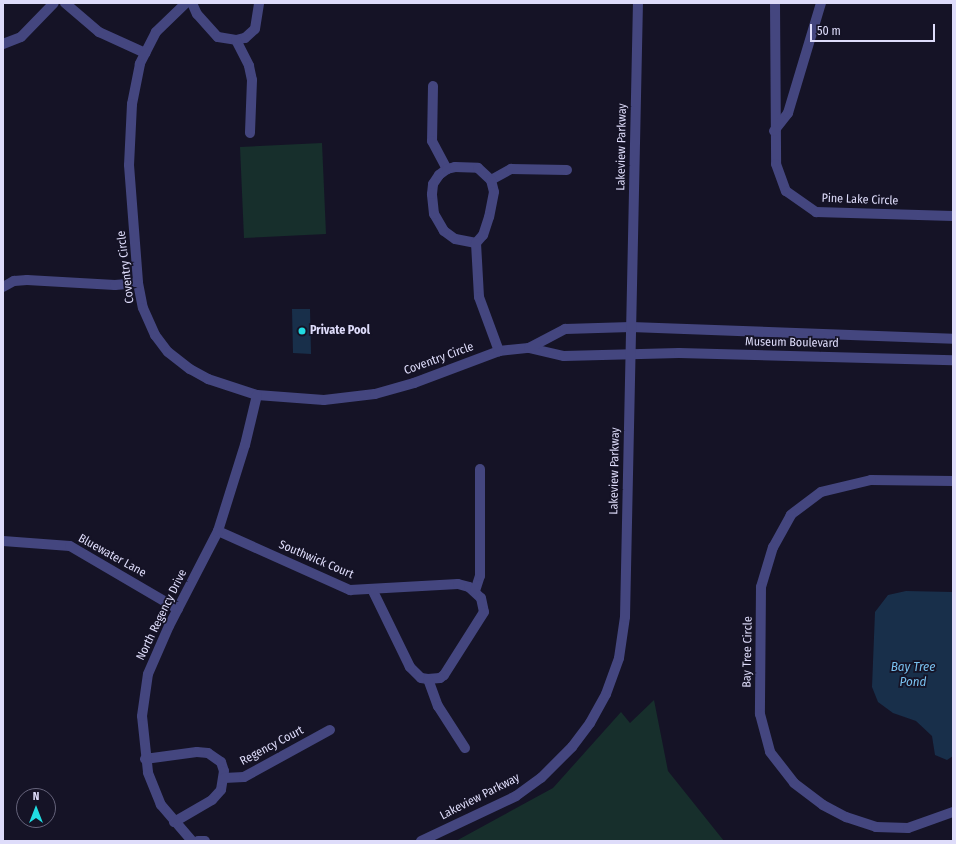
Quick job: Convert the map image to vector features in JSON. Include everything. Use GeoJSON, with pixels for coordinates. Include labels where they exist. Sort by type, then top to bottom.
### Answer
{"type":"FeatureCollection","features":[{"type":"Feature","properties":{"kind":"street"},"geometry":{"type":"LineString","coordinates":[[3,44],[21,37],[54,3]]}},
{"type":"Feature","properties":{"kind":"street"},"geometry":{"type":"LineString","coordinates":[[65,3],[99,32],[145,52]]}},
{"type":"Feature","properties":{"kind":"street","name":"Coventry Circle"},"geometry":{"type":"LineString","coordinates":[[186,3],[156,32],[145,52],[140,64],[133,98],[129,138],[138,283],[144,308],[155,335],[168,352],[190,370],[208,379],[257,395],[324,400],[375,394],[414,383],[499,351],[529,348],[564,356],[630,355]]}},
{"type":"Feature","properties":{"kind":"street"},"geometry":{"type":"LineString","coordinates":[[192,3],[197,14],[218,37],[236,40],[245,38],[255,29],[258,3]]}},
{"type":"Feature","properties":{"kind":"street","name":"Lakeview Parkway"},"geometry":{"type":"LineString","coordinates":[[421,841],[516,796],[541,778],[572,747],[590,723],[606,694],[618,658],[624,627],[638,3]]}},
{"type":"Feature","properties":{"kind":"street","name":"Pine Lake Circle"},"geometry":{"type":"LineString","coordinates":[[775,3],[774,131],[776,164],[786,191],[816,212],[953,216]]}},
{"type":"Feature","properties":{"kind":"street"},"geometry":{"type":"LineString","coordinates":[[774,131],[788,113],[821,3]]}},
{"type":"Feature","properties":{"kind":"street"},"geometry":{"type":"LineString","coordinates":[[236,40],[249,66],[252,80],[250,133]]}},
{"type":"Feature","properties":{"kind":"street"},"geometry":{"type":"LineString","coordinates":[[433,86],[432,141],[447,169]]}},
{"type":"Feature","properties":{"kind":"street"},"geometry":{"type":"LineString","coordinates":[[476,243],[455,239],[444,231],[434,214],[432,194],[434,184],[439,175],[447,169],[455,167],[478,168],[491,180],[494,192],[489,217],[483,235],[476,243],[479,298],[499,351]]}},
{"type":"Feature","properties":{"kind":"street"},"geometry":{"type":"LineString","coordinates":[[491,180],[511,169],[567,170]]}},
{"type":"Feature","properties":{"kind":"street"},"geometry":{"type":"LineString","coordinates":[[3,287],[14,281],[27,280],[115,285],[138,283]]}},
{"type":"Feature","properties":{"kind":"street","name":"Coventry Circle"},"geometry":{"type":"LineString","coordinates":[[529,348],[565,329],[631,327]]}},
{"type":"Feature","properties":{"kind":"street","name":"Museum Boulevard"},"geometry":{"type":"LineString","coordinates":[[631,327],[953,339]]}},
{"type":"Feature","properties":{"kind":"street","name":"Museum Boulevard"},"geometry":{"type":"LineString","coordinates":[[630,355],[679,353],[953,360]]}},
{"type":"Feature","properties":{"kind":"street","name":"North Regency Drive"},"geometry":{"type":"LineString","coordinates":[[192,841],[174,822],[161,805],[145,759],[142,716],[148,674],[178,609],[218,531],[245,444],[257,395]]}},
{"type":"Feature","properties":{"kind":"street"},"geometry":{"type":"LineString","coordinates":[[475,591],[480,576],[480,469]]}},
{"type":"Feature","properties":{"kind":"street","name":"Bay Tree Circle"},"geometry":{"type":"LineString","coordinates":[[953,481],[871,480],[821,492],[791,515],[773,547],[762,587],[760,714],[770,752],[794,783],[823,805],[846,817],[876,827],[908,828],[953,812]]}},
{"type":"Feature","properties":{"kind":"street","name":"Southwick Court"},"geometry":{"type":"LineString","coordinates":[[218,531],[350,590],[373,591]]}},
{"type":"Feature","properties":{"kind":"street","name":"Bluewater Lane"},"geometry":{"type":"LineString","coordinates":[[3,541],[70,546],[178,609]]}},
{"type":"Feature","properties":{"kind":"street"},"geometry":{"type":"LineString","coordinates":[[458,584],[475,591],[484,605],[480,620],[444,675],[440,678],[428,680],[421,678],[410,667],[373,591],[458,584]]}},
{"type":"Feature","properties":{"kind":"street"},"geometry":{"type":"LineString","coordinates":[[428,680],[438,706],[465,748]]}},
{"type":"Feature","properties":{"kind":"street","name":"Regency Court"},"geometry":{"type":"LineString","coordinates":[[224,778],[244,777],[330,730]]}},
{"type":"Feature","properties":{"kind":"street"},"geometry":{"type":"LineString","coordinates":[[145,759],[208,753],[220,762],[224,778],[221,790],[212,800],[174,822]]}},
{"type":"Feature","properties":{"kind":"street"},"geometry":{"type":"LineString","coordinates":[[198,841],[205,841]]}},
{"type":"Feature","properties":{"kind":"green space"},"geometry":{"type":"Polygon","coordinates":[[[322,143],[326,234],[244,238],[240,147],[322,143]]]}},
{"type":"Feature","properties":{"kind":"green space"},"geometry":{"type":"Polygon","coordinates":[[[654,700],[668,771],[724,841],[456,841],[553,788],[621,712],[630,723],[654,700]]]}},
{"type":"Feature","properties":{"kind":"water","name":"Private Pool"},"geometry":{"type":"Polygon","coordinates":[[[292,309],[310,309],[311,354],[293,353],[292,309]]]}},
{"type":"Feature","properties":{"kind":"water","name":"Bay Tree Pond"},"geometry":{"type":"Polygon","coordinates":[[[906,591],[953,592],[953,756],[947,760],[935,755],[932,736],[916,721],[893,713],[878,702],[872,687],[875,612],[888,595],[906,591]]]}},
{"type":"Feature","properties":{"kind":"place","name":"Private Pool"},"geometry":{"type":"Point","coordinates":[302,331]}}]}
